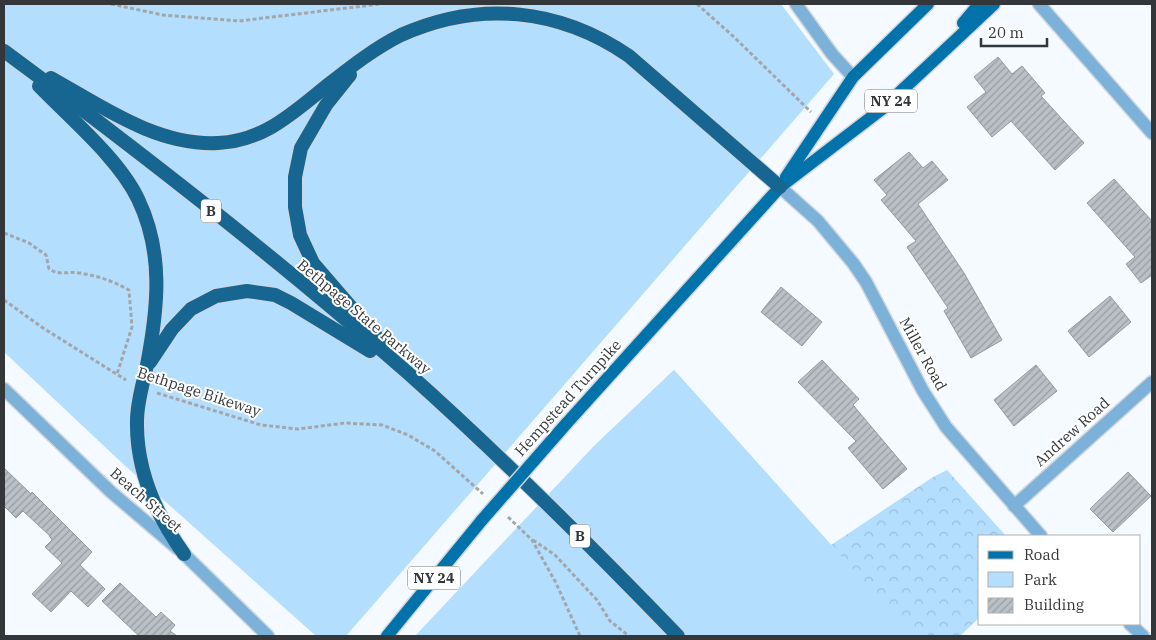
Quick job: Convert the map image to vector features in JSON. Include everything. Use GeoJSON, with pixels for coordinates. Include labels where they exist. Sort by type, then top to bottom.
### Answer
{"type":"FeatureCollection","features":[{"type":"Feature","properties":{"kind":"highway"},"geometry":{"type":"LineString","coordinates":[[6,53],[150,131],[184,141],[219,143],[250,138],[277,125],[367,55],[417,27],[459,15],[505,11],[553,18],[602,38],[629,56],[780,187]]}},
{"type":"Feature","properties":{"kind":"highway"},"geometry":{"type":"LineString","coordinates":[[6,53],[112,160],[138,198],[153,240],[157,265],[158,291],[146,367],[141,386],[137,421],[145,477],[159,515],[184,554]]}},
{"type":"Feature","properties":{"kind":"highway","name":"Bethpage State Parkway"},"geometry":{"type":"LineString","coordinates":[[6,53],[192,196],[407,373],[552,508],[678,636]]}},
{"type":"Feature","properties":{"kind":"highway"},"geometry":{"type":"LineString","coordinates":[[367,55],[326,105],[308,133],[301,148],[295,177],[295,207],[300,235],[314,263],[407,373]]}},
{"type":"Feature","properties":{"kind":"highway"},"geometry":{"type":"LineString","coordinates":[[146,367],[172,329],[191,309],[216,296],[247,291],[274,295],[291,303],[407,373]]}},
{"type":"Feature","properties":{"kind":"main road","name":"Hempstead Turnpike"},"geometry":{"type":"LineString","coordinates":[[387,636],[482,520],[566,424],[780,187],[853,77],[928,4]]}},
{"type":"Feature","properties":{"kind":"main road"},"geometry":{"type":"LineString","coordinates":[[930,63],[979,4]]}},
{"type":"Feature","properties":{"kind":"main road","name":"Hempstead Turnpike"},"geometry":{"type":"LineString","coordinates":[[780,187],[882,109],[994,4]]}},
{"type":"Feature","properties":{"kind":"street"},"geometry":{"type":"LineString","coordinates":[[796,4],[832,54],[853,77]]}},
{"type":"Feature","properties":{"kind":"street"},"geometry":{"type":"LineString","coordinates":[[1038,4],[1152,133]]}},
{"type":"Feature","properties":{"kind":"street","name":"Miller Road"},"geometry":{"type":"LineString","coordinates":[[780,187],[818,221],[853,262],[866,282],[923,391],[946,427],[1040,535]]}},
{"type":"Feature","properties":{"kind":"street","name":"Andrew Road"},"geometry":{"type":"LineString","coordinates":[[1014,506],[1152,382]]}},
{"type":"Feature","properties":{"kind":"street","name":"Beach Street"},"geometry":{"type":"LineString","coordinates":[[4,389],[110,492],[184,554],[268,636]]}},
{"type":"Feature","properties":{"kind":"street"},"geometry":{"type":"LineString","coordinates":[[1131,625],[1143,636]]}},
{"type":"Feature","properties":{"kind":"path"},"geometry":{"type":"LineString","coordinates":[[111,4],[163,15],[240,21],[380,4]]}},
{"type":"Feature","properties":{"kind":"path"},"geometry":{"type":"LineString","coordinates":[[697,4],[734,37],[822,123]]}},
{"type":"Feature","properties":{"kind":"path"},"geometry":{"type":"LineString","coordinates":[[4,233],[29,242],[46,255],[49,269],[57,274],[77,272],[108,279],[129,290],[132,326],[117,374]]}},
{"type":"Feature","properties":{"kind":"path","name":"Bethpage Bikeway"},"geometry":{"type":"LineString","coordinates":[[4,300],[43,328],[117,374],[141,386],[220,414],[261,425],[298,429],[345,423],[382,425],[408,435],[435,451],[489,500]]}},
{"type":"Feature","properties":{"kind":"path"},"geometry":{"type":"LineString","coordinates":[[504,513],[532,540],[555,555],[597,600],[610,621],[629,636]]}},
{"type":"Feature","properties":{"kind":"path"},"geometry":{"type":"LineString","coordinates":[[532,540],[556,582],[580,636]]}},
{"type":"Feature","properties":{"kind":"green space"},"geometry":{"type":"Polygon","coordinates":[[[4,4],[781,4],[834,74],[346,636],[316,636],[121,462],[4,352],[4,4]]]}},
{"type":"Feature","properties":{"kind":"green space"},"geometry":{"type":"Polygon","coordinates":[[[674,370],[831,545],[933,477],[947,470],[1005,535],[978,535],[978,619],[960,636],[730,636],[592,448],[674,370]]]}},
{"type":"Feature","properties":{"kind":"green space"},"geometry":{"type":"Polygon","coordinates":[[[674,370],[913,636],[415,636],[592,448],[674,370]]]}},
{"type":"Feature","properties":{"kind":"building"},"geometry":{"type":"Polygon","coordinates":[[[998,57],[1012,74],[1022,66],[1045,93],[1041,96],[1084,143],[1055,170],[1011,121],[992,137],[967,107],[986,92],[974,77],[998,57]]]}},
{"type":"Feature","properties":{"kind":"building"},"geometry":{"type":"Polygon","coordinates":[[[909,152],[923,168],[932,161],[948,180],[918,204],[964,273],[1002,340],[971,358],[944,311],[948,308],[907,247],[916,241],[881,200],[887,195],[874,180],[909,152]]]}},
{"type":"Feature","properties":{"kind":"building"},"geometry":{"type":"Polygon","coordinates":[[[1114,179],[1152,221],[1152,275],[1141,283],[1126,264],[1135,257],[1087,203],[1114,179]]]}},
{"type":"Feature","properties":{"kind":"building"},"geometry":{"type":"Polygon","coordinates":[[[781,287],[822,322],[802,346],[761,312],[781,287]]]}},
{"type":"Feature","properties":{"kind":"building"},"geometry":{"type":"Polygon","coordinates":[[[1110,296],[1131,322],[1089,357],[1068,331],[1110,296]]]}},
{"type":"Feature","properties":{"kind":"building"},"geometry":{"type":"Polygon","coordinates":[[[822,360],[859,399],[853,405],[907,469],[883,489],[848,448],[856,441],[798,382],[822,360]]]}},
{"type":"Feature","properties":{"kind":"building"},"geometry":{"type":"Polygon","coordinates":[[[1036,365],[1057,391],[1014,426],[994,400],[1036,365]]]}},
{"type":"Feature","properties":{"kind":"building"},"geometry":{"type":"Polygon","coordinates":[[[4,468],[31,494],[32,492],[92,552],[80,565],[105,589],[88,607],[71,591],[51,612],[32,594],[62,563],[45,547],[52,540],[49,535],[23,511],[16,518],[4,506],[4,468]]]}},
{"type":"Feature","properties":{"kind":"building"},"geometry":{"type":"Polygon","coordinates":[[[1128,472],[1151,496],[1113,532],[1090,509],[1128,472]]]}},
{"type":"Feature","properties":{"kind":"building"},"geometry":{"type":"Polygon","coordinates":[[[120,583],[156,617],[161,612],[175,625],[170,631],[177,636],[139,636],[102,601],[120,583]]]}}]}
